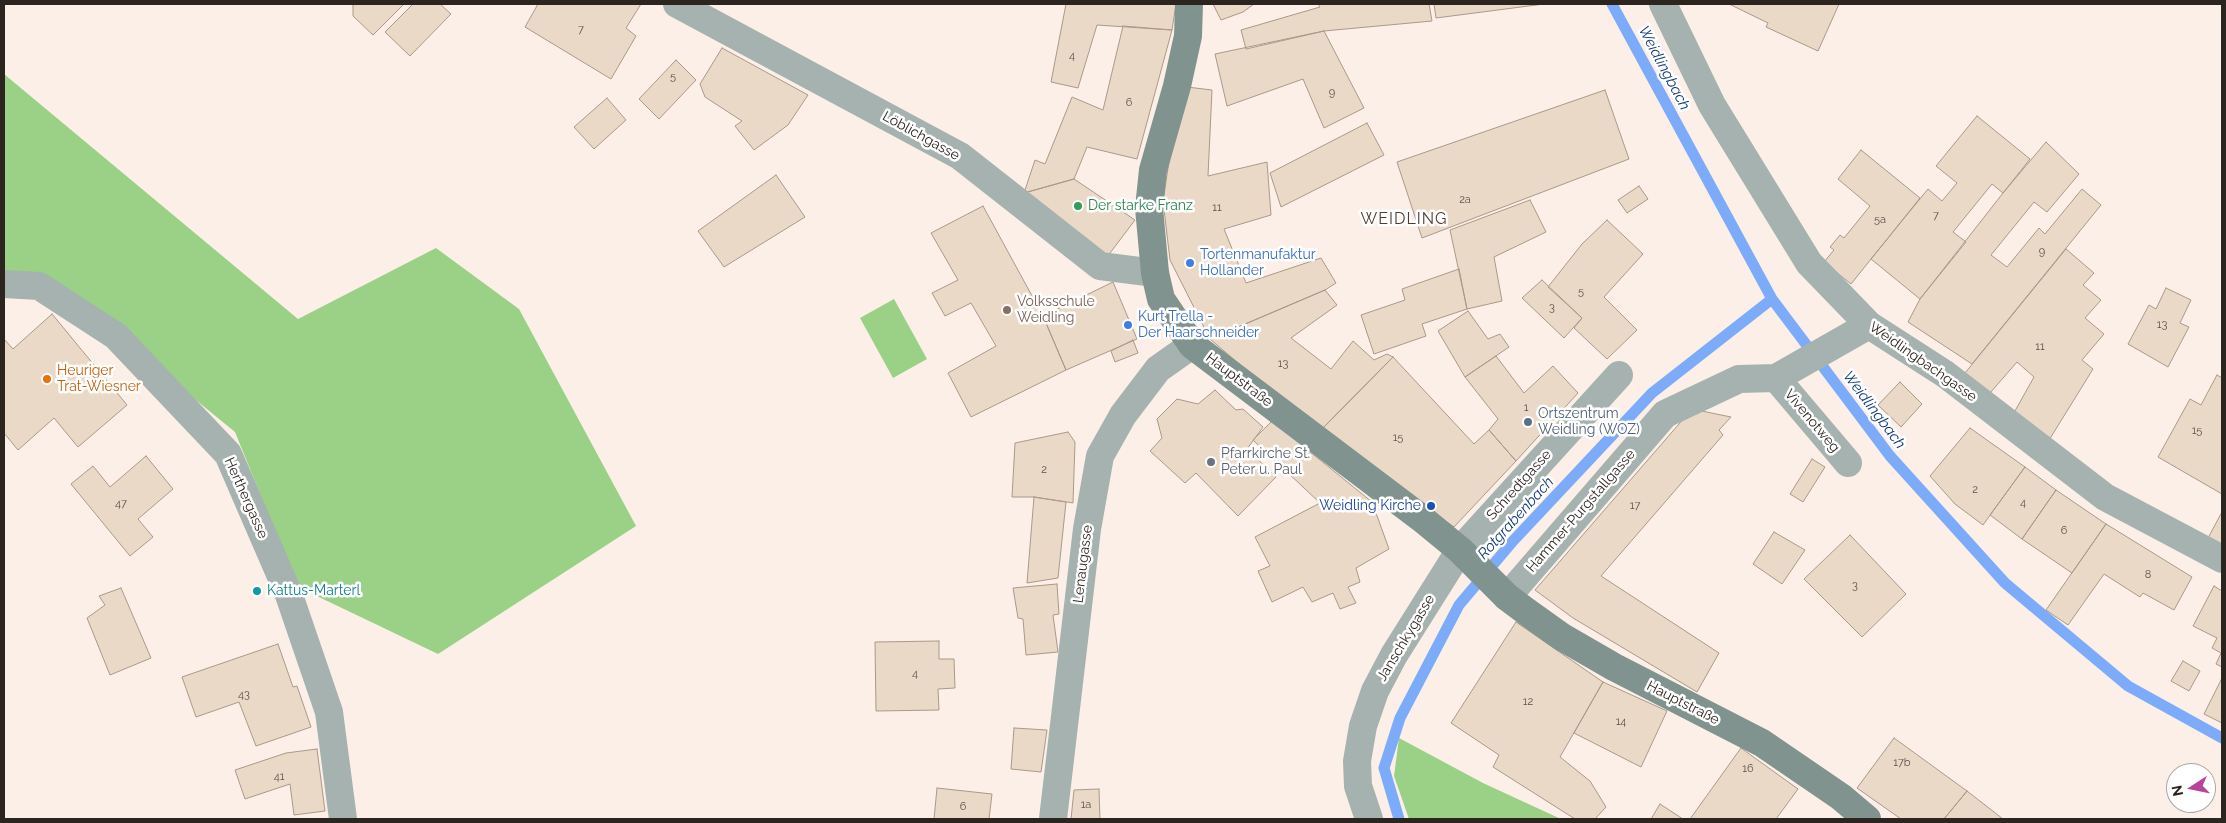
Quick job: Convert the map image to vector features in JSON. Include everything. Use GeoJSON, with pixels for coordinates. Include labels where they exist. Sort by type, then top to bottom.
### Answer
{"type":"FeatureCollection","features":[{"type":"Feature","properties":{"kind":"main road","name":"Hauptstraße"},"geometry":{"type":"LineString","coordinates":[[1189,4],[1188,36],[1177,86],[1153,170],[1149,208],[1155,273],[1162,300],[1192,345],[1421,518],[1466,556],[1503,593],[1571,642],[1675,700],[1762,743],[1841,797],[1867,819]]}},
{"type":"Feature","properties":{"kind":"street","name":"Löblichgasse"},"geometry":{"type":"LineString","coordinates":[[677,4],[960,156],[1100,266],[1155,273]]}},
{"type":"Feature","properties":{"kind":"street","name":"Weidlingbachgasse"},"geometry":{"type":"LineString","coordinates":[[1663,4],[1712,105],[1809,264],[1869,325],[1946,374],[2105,497],[2222,559]]}},
{"type":"Feature","properties":{"kind":"street","name":"Herthergasse"},"geometry":{"type":"LineString","coordinates":[[4,284],[39,286],[116,336],[228,454],[289,595],[329,712],[343,819]]}},
{"type":"Feature","properties":{"kind":"street","name":"Hammer-Purgstallgasse"},"geometry":{"type":"LineString","coordinates":[[1503,593],[1665,414],[1739,379],[1786,373],[1869,325]]}},
{"type":"Feature","properties":{"kind":"street","name":"Lenaugasse"},"geometry":{"type":"LineString","coordinates":[[1053,819],[1087,529],[1100,456],[1123,415],[1158,369],[1192,345]]}},
{"type":"Feature","properties":{"kind":"street","name":"Vivenotweg"},"geometry":{"type":"LineString","coordinates":[[1786,373],[1848,463]]}},
{"type":"Feature","properties":{"kind":"street","name":"Schredtgasse"},"geometry":{"type":"LineString","coordinates":[[1466,556],[1619,375]]}},
{"type":"Feature","properties":{"kind":"street","name":"Janschkygasse"},"geometry":{"type":"LineString","coordinates":[[1369,819],[1358,786],[1357,761],[1363,726],[1375,691],[1394,655],[1466,556]]}},
{"type":"Feature","properties":{"kind":"green space"},"geometry":{"type":"Polygon","coordinates":[[[4,74],[298,319],[436,248],[519,309],[636,526],[438,654],[298,587],[235,432],[43,275],[4,273],[4,74]]]}},
{"type":"Feature","properties":{"kind":"green space"},"geometry":{"type":"Polygon","coordinates":[[[894,299],[927,359],[893,378],[860,318],[894,299]]]}},
{"type":"Feature","properties":{"kind":"green space"},"geometry":{"type":"Polygon","coordinates":[[[1399,738],[1483,783],[1561,819],[1409,819],[1394,776],[1399,738]]]}},
{"type":"Feature","properties":{"kind":"building"},"geometry":{"type":"Polygon","coordinates":[[[353,4],[404,4],[373,35],[353,16],[353,4]]]}},
{"type":"Feature","properties":{"kind":"building"},"geometry":{"type":"Polygon","coordinates":[[[413,4],[440,4],[451,14],[410,56],[385,32],[413,4]]]}},
{"type":"Feature","properties":{"kind":"building"},"geometry":{"type":"Polygon","coordinates":[[[538,4],[641,4],[626,28],[636,36],[611,79],[525,27],[538,4]]]}},
{"type":"Feature","properties":{"kind":"building"},"geometry":{"type":"Polygon","coordinates":[[[1066,4],[1176,4],[1172,30],[1097,25],[1078,88],[1051,82],[1066,4]]]}},
{"type":"Feature","properties":{"kind":"building"},"geometry":{"type":"Polygon","coordinates":[[[1213,4],[1254,4],[1243,12],[1221,20],[1213,4]]]}},
{"type":"Feature","properties":{"kind":"building"},"geometry":{"type":"Polygon","coordinates":[[[1318,4],[1429,4],[1432,21],[1324,31],[1246,49],[1241,30],[1320,7],[1318,4]]]}},
{"type":"Feature","properties":{"kind":"building"},"geometry":{"type":"Polygon","coordinates":[[[1434,4],[1544,4],[1436,18],[1434,4]]]}},
{"type":"Feature","properties":{"kind":"building"},"geometry":{"type":"Polygon","coordinates":[[[1729,4],[1839,4],[1818,51],[1766,27],[1768,23],[1729,4]]]}},
{"type":"Feature","properties":{"kind":"building"},"geometry":{"type":"Polygon","coordinates":[[[1123,26],[1172,30],[1137,159],[1087,147],[1074,179],[1024,193],[1035,160],[1045,164],[1072,97],[1103,110],[1123,26]]]}},
{"type":"Feature","properties":{"kind":"building"},"geometry":{"type":"Polygon","coordinates":[[[1324,31],[1364,108],[1324,128],[1303,79],[1227,106],[1215,54],[1324,31]]]}},
{"type":"Feature","properties":{"kind":"building"},"geometry":{"type":"Polygon","coordinates":[[[722,48],[808,95],[788,125],[754,150],[735,126],[742,121],[705,97],[700,84],[722,48]]]}},
{"type":"Feature","properties":{"kind":"building"},"geometry":{"type":"Polygon","coordinates":[[[676,60],[696,80],[659,119],[639,99],[676,60]]]}},
{"type":"Feature","properties":{"kind":"building"},"geometry":{"type":"Polygon","coordinates":[[[1187,87],[1212,90],[1208,176],[1267,162],[1271,215],[1224,229],[1246,283],[1321,258],[1336,283],[1325,290],[1210,339],[1170,260],[1163,201],[1172,142],[1187,87]]]}},
{"type":"Feature","properties":{"kind":"building"},"geometry":{"type":"Polygon","coordinates":[[[1605,90],[1629,159],[1422,238],[1397,162],[1605,90]]]}},
{"type":"Feature","properties":{"kind":"building"},"geometry":{"type":"Polygon","coordinates":[[[607,98],[626,120],[594,149],[574,127],[607,98]]]}},
{"type":"Feature","properties":{"kind":"building"},"geometry":{"type":"Polygon","coordinates":[[[1977,116],[2030,159],[2003,193],[1992,184],[1953,232],[1966,242],[1920,299],[1871,259],[1928,189],[1942,201],[1957,183],[1936,166],[1977,116]]]}},
{"type":"Feature","properties":{"kind":"building"},"geometry":{"type":"Polygon","coordinates":[[[1367,123],[1384,155],[1281,207],[1270,173],[1367,123]]]}},
{"type":"Feature","properties":{"kind":"building"},"geometry":{"type":"Polygon","coordinates":[[[2046,142],[2079,174],[2047,212],[2034,202],[1991,255],[2007,267],[2039,228],[2045,234],[2082,189],[2101,205],[1972,364],[1908,322],[1920,299],[2003,193],[2046,142]]]}},
{"type":"Feature","properties":{"kind":"building"},"geometry":{"type":"Polygon","coordinates":[[[1861,150],[1920,198],[1851,284],[1824,262],[1834,250],[1830,247],[1840,235],[1844,238],[1870,206],[1838,179],[1861,150]]]}},
{"type":"Feature","properties":{"kind":"building"},"geometry":{"type":"Polygon","coordinates":[[[776,175],[805,217],[724,267],[698,231],[776,175]]]}},
{"type":"Feature","properties":{"kind":"building","name":"Der starke Franz"},"geometry":{"type":"Polygon","coordinates":[[[1074,179],[1135,220],[1107,257],[1024,193],[1074,179]]]}},
{"type":"Feature","properties":{"kind":"building"},"geometry":{"type":"Polygon","coordinates":[[[1639,186],[1648,199],[1627,213],[1618,200],[1639,186]]]}},
{"type":"Feature","properties":{"kind":"building"},"geometry":{"type":"Polygon","coordinates":[[[1530,200],[1546,232],[1494,257],[1502,301],[1467,309],[1450,230],[1530,200]]]}},
{"type":"Feature","properties":{"kind":"building","name":"Volksschule Weidling"},"geometry":{"type":"Polygon","coordinates":[[[983,206],[1043,316],[1066,370],[971,417],[948,373],[996,346],[971,303],[945,316],[932,293],[958,280],[931,233],[983,206]]]}},
{"type":"Feature","properties":{"kind":"building"},"geometry":{"type":"Polygon","coordinates":[[[1607,220],[1643,254],[1604,297],[1637,330],[1607,359],[1574,328],[1582,318],[1548,287],[1582,244],[1607,220]]]}},
{"type":"Feature","properties":{"kind":"building"},"geometry":{"type":"Polygon","coordinates":[[[2066,249],[2094,273],[2083,285],[2101,300],[2085,318],[2104,334],[2082,360],[2093,369],[2046,445],[2011,418],[2034,377],[2017,362],[1990,393],[1965,373],[2066,249]]]}},
{"type":"Feature","properties":{"kind":"building"},"geometry":{"type":"Polygon","coordinates":[[[1459,269],[1467,309],[1422,324],[1426,336],[1374,354],[1361,315],[1405,300],[1402,289],[1459,269]]]}},
{"type":"Feature","properties":{"kind":"building"},"geometry":{"type":"Polygon","coordinates":[[[1542,280],[1582,318],[1564,338],[1522,298],[1542,280]]]}},
{"type":"Feature","properties":{"kind":"building"},"geometry":{"type":"Polygon","coordinates":[[[1113,282],[1137,339],[1066,370],[1043,316],[1113,282]]]}},
{"type":"Feature","properties":{"kind":"building"},"geometry":{"type":"Polygon","coordinates":[[[2166,288],[2191,300],[2180,323],[2189,327],[2168,367],[2128,344],[2149,305],[2156,309],[2166,288]]]}},
{"type":"Feature","properties":{"kind":"building"},"geometry":{"type":"Polygon","coordinates":[[[1325,290],[1337,305],[1291,338],[1331,369],[1353,341],[1374,360],[1387,354],[1393,357],[1319,432],[1210,339],[1325,290]]]}},
{"type":"Feature","properties":{"kind":"building"},"geometry":{"type":"Polygon","coordinates":[[[1468,311],[1488,339],[1500,334],[1509,347],[1465,377],[1438,331],[1468,311]]]}},
{"type":"Feature","properties":{"kind":"building"},"geometry":{"type":"Polygon","coordinates":[[[52,314],[127,405],[78,447],[54,418],[18,450],[4,433],[4,339],[13,349],[52,314]]]}},
{"type":"Feature","properties":{"kind":"building"},"geometry":{"type":"Polygon","coordinates":[[[1133,340],[1138,353],[1115,362],[1111,351],[1133,340]]]}},
{"type":"Feature","properties":{"kind":"building"},"geometry":{"type":"Polygon","coordinates":[[[1496,356],[1524,393],[1553,366],[1578,393],[1516,461],[1489,430],[1498,419],[1465,377],[1496,356]]]}},
{"type":"Feature","properties":{"kind":"building"},"geometry":{"type":"Polygon","coordinates":[[[1393,357],[1474,444],[1489,430],[1516,461],[1454,527],[1319,432],[1393,357]]]}},
{"type":"Feature","properties":{"kind":"building"},"geometry":{"type":"Polygon","coordinates":[[[2217,375],[2222,378],[2222,494],[2158,457],[2190,399],[2201,405],[2217,375]]]}},
{"type":"Feature","properties":{"kind":"building"},"geometry":{"type":"Polygon","coordinates":[[[1900,382],[1922,404],[1901,427],[1878,405],[1900,382]]]}},
{"type":"Feature","properties":{"kind":"building","name":"Pfarrkirche St. Peter u. Paul"},"geometry":{"type":"Polygon","coordinates":[[[1215,390],[1236,410],[1243,409],[1263,427],[1247,449],[1276,477],[1238,516],[1196,473],[1185,483],[1150,451],[1162,438],[1157,419],[1177,399],[1198,404],[1215,390]]]}},
{"type":"Feature","properties":{"kind":"building"},"geometry":{"type":"Polygon","coordinates":[[[1692,409],[1731,417],[1719,430],[1723,435],[1601,576],[1719,653],[1697,692],[1573,618],[1535,590],[1692,409]]]}},
{"type":"Feature","properties":{"kind":"building"},"geometry":{"type":"Polygon","coordinates":[[[1272,421],[1372,502],[1389,549],[1356,568],[1360,582],[1348,587],[1356,603],[1340,609],[1333,593],[1312,602],[1303,587],[1272,602],[1258,571],[1270,566],[1255,537],[1320,503],[1253,440],[1272,421]]]}},
{"type":"Feature","properties":{"kind":"building"},"geometry":{"type":"Polygon","coordinates":[[[1970,428],[2025,467],[1983,525],[1955,504],[1930,476],[1970,428]]]}},
{"type":"Feature","properties":{"kind":"building"},"geometry":{"type":"Polygon","coordinates":[[[1068,432],[1075,442],[1073,503],[1034,497],[1012,497],[1015,443],[1068,432]]]}},
{"type":"Feature","properties":{"kind":"building"},"geometry":{"type":"Polygon","coordinates":[[[146,456],[173,489],[138,519],[153,537],[130,556],[71,484],[93,466],[110,487],[146,456]]]}},
{"type":"Feature","properties":{"kind":"building"},"geometry":{"type":"Polygon","coordinates":[[[1812,459],[1825,467],[1803,502],[1790,494],[1812,459]]]}},
{"type":"Feature","properties":{"kind":"building"},"geometry":{"type":"Polygon","coordinates":[[[2025,467],[2056,490],[2022,539],[1990,515],[2025,467]]]}},
{"type":"Feature","properties":{"kind":"building"},"geometry":{"type":"Polygon","coordinates":[[[2056,490],[2106,524],[2072,573],[2022,539],[2056,490]]]}},
{"type":"Feature","properties":{"kind":"building"},"geometry":{"type":"Polygon","coordinates":[[[1034,497],[1066,502],[1058,578],[1027,583],[1034,497]]]}},
{"type":"Feature","properties":{"kind":"building"},"geometry":{"type":"Polygon","coordinates":[[[2222,512],[2222,545],[2208,538],[2222,512]]]}},
{"type":"Feature","properties":{"kind":"building"},"geometry":{"type":"Polygon","coordinates":[[[2106,524],[2192,577],[2174,610],[2143,593],[2140,597],[2104,574],[2068,625],[2046,610],[2106,524]]]}},
{"type":"Feature","properties":{"kind":"building"},"geometry":{"type":"Polygon","coordinates":[[[1774,532],[1805,550],[1782,584],[1753,564],[1774,532]]]}},
{"type":"Feature","properties":{"kind":"building"},"geometry":{"type":"Polygon","coordinates":[[[1850,535],[1906,594],[1862,637],[1804,579],[1850,535]]]}},
{"type":"Feature","properties":{"kind":"building"},"geometry":{"type":"Polygon","coordinates":[[[1057,584],[1059,614],[1053,615],[1058,652],[1026,655],[1023,619],[1018,618],[1013,588],[1057,584]]]}},
{"type":"Feature","properties":{"kind":"building"},"geometry":{"type":"Polygon","coordinates":[[[2214,586],[2222,591],[2222,667],[2216,664],[2221,653],[2212,648],[2217,638],[2193,626],[2214,586]]]}},
{"type":"Feature","properties":{"kind":"building"},"geometry":{"type":"Polygon","coordinates":[[[121,588],[151,658],[110,675],[87,618],[105,605],[99,596],[121,588]]]}},
{"type":"Feature","properties":{"kind":"building"},"geometry":{"type":"Polygon","coordinates":[[[1516,622],[1603,682],[1560,757],[1590,781],[1606,807],[1595,819],[1575,819],[1493,767],[1499,755],[1451,723],[1516,622]]]}},
{"type":"Feature","properties":{"kind":"building"},"geometry":{"type":"Polygon","coordinates":[[[939,641],[939,659],[954,659],[955,688],[938,689],[939,710],[876,711],[875,642],[939,641]]]}},
{"type":"Feature","properties":{"kind":"building"},"geometry":{"type":"Polygon","coordinates":[[[278,644],[293,687],[297,686],[311,727],[256,746],[239,702],[196,717],[182,677],[278,644]]]}},
{"type":"Feature","properties":{"kind":"building"},"geometry":{"type":"Polygon","coordinates":[[[2183,661],[2200,671],[2189,691],[2171,681],[2183,661]]]}},
{"type":"Feature","properties":{"kind":"building"},"geometry":{"type":"Polygon","coordinates":[[[2222,678],[2222,723],[2204,714],[2222,678]]]}},
{"type":"Feature","properties":{"kind":"building"},"geometry":{"type":"Polygon","coordinates":[[[1603,682],[1667,711],[1641,767],[1574,733],[1603,682]]]}},
{"type":"Feature","properties":{"kind":"building"},"geometry":{"type":"Polygon","coordinates":[[[1014,728],[1047,730],[1041,772],[1011,769],[1014,728]]]}},
{"type":"Feature","properties":{"kind":"building"},"geometry":{"type":"Polygon","coordinates":[[[1894,738],[1967,791],[1944,819],[1901,819],[1857,788],[1894,738]]]}},
{"type":"Feature","properties":{"kind":"building"},"geometry":{"type":"Polygon","coordinates":[[[1741,748],[1798,789],[1776,819],[1690,819],[1741,748]]]}},
{"type":"Feature","properties":{"kind":"building"},"geometry":{"type":"Polygon","coordinates":[[[317,749],[325,811],[294,815],[290,784],[245,799],[235,770],[286,753],[317,749]]]}},
{"type":"Feature","properties":{"kind":"building"},"geometry":{"type":"Polygon","coordinates":[[[937,788],[992,794],[989,819],[934,819],[937,788]]]}},
{"type":"Feature","properties":{"kind":"building"},"geometry":{"type":"Polygon","coordinates":[[[1099,789],[1100,819],[1071,819],[1074,790],[1099,789]]]}},
{"type":"Feature","properties":{"kind":"building"},"geometry":{"type":"Polygon","coordinates":[[[1967,791],[2003,819],[1944,819],[1967,791]]]}},
{"type":"Feature","properties":{"kind":"building"},"geometry":{"type":"Polygon","coordinates":[[[1660,804],[1683,819],[1651,819],[1660,804]]]}},
{"type":"Feature","properties":{"kind":"waterway","name":"Weidlingbach"},"geometry":{"type":"LineString","coordinates":[[1612,4],[1772,299],[1890,456],[2005,583],[2128,686],[2222,738]]}},
{"type":"Feature","properties":{"kind":"waterway","name":"Rotgrabenbach"},"geometry":{"type":"LineString","coordinates":[[1399,819],[1384,768],[1400,718],[1459,605],[1513,541],[1652,393],[1772,299]]}},
{"type":"Feature","properties":{"kind":"place","name":"Der starke Franz"},"geometry":{"type":"Point","coordinates":[1078,206]}},
{"type":"Feature","properties":{"kind":"place","name":"Tortenmanufaktur Hollander"},"geometry":{"type":"Point","coordinates":[1190,263]}},
{"type":"Feature","properties":{"kind":"place","name":"Volksschule Weidling"},"geometry":{"type":"Point","coordinates":[1007,310]}},
{"type":"Feature","properties":{"kind":"place","name":"Kurt Trella - Der Haarschneider"},"geometry":{"type":"Point","coordinates":[1128,325]}},
{"type":"Feature","properties":{"kind":"place","name":"Heuriger Trat-Wiesner"},"geometry":{"type":"Point","coordinates":[47,379]}},
{"type":"Feature","properties":{"kind":"place","name":"Ortszentrum Weidling (WOZ)"},"geometry":{"type":"Point","coordinates":[1528,422]}},
{"type":"Feature","properties":{"kind":"place","name":"Pfarrkirche St. Peter u. Paul"},"geometry":{"type":"Point","coordinates":[1211,462]}},
{"type":"Feature","properties":{"kind":"place","name":"Weidling Kirche"},"geometry":{"type":"Point","coordinates":[1431,506]}},
{"type":"Feature","properties":{"kind":"place","name":"Kattus-Marterl"},"geometry":{"type":"Point","coordinates":[257,591]}},
{"type":"Feature","properties":{"kind":"district","name":"WEIDLING"},"geometry":{"type":"Point","coordinates":[1404,219]}}]}
